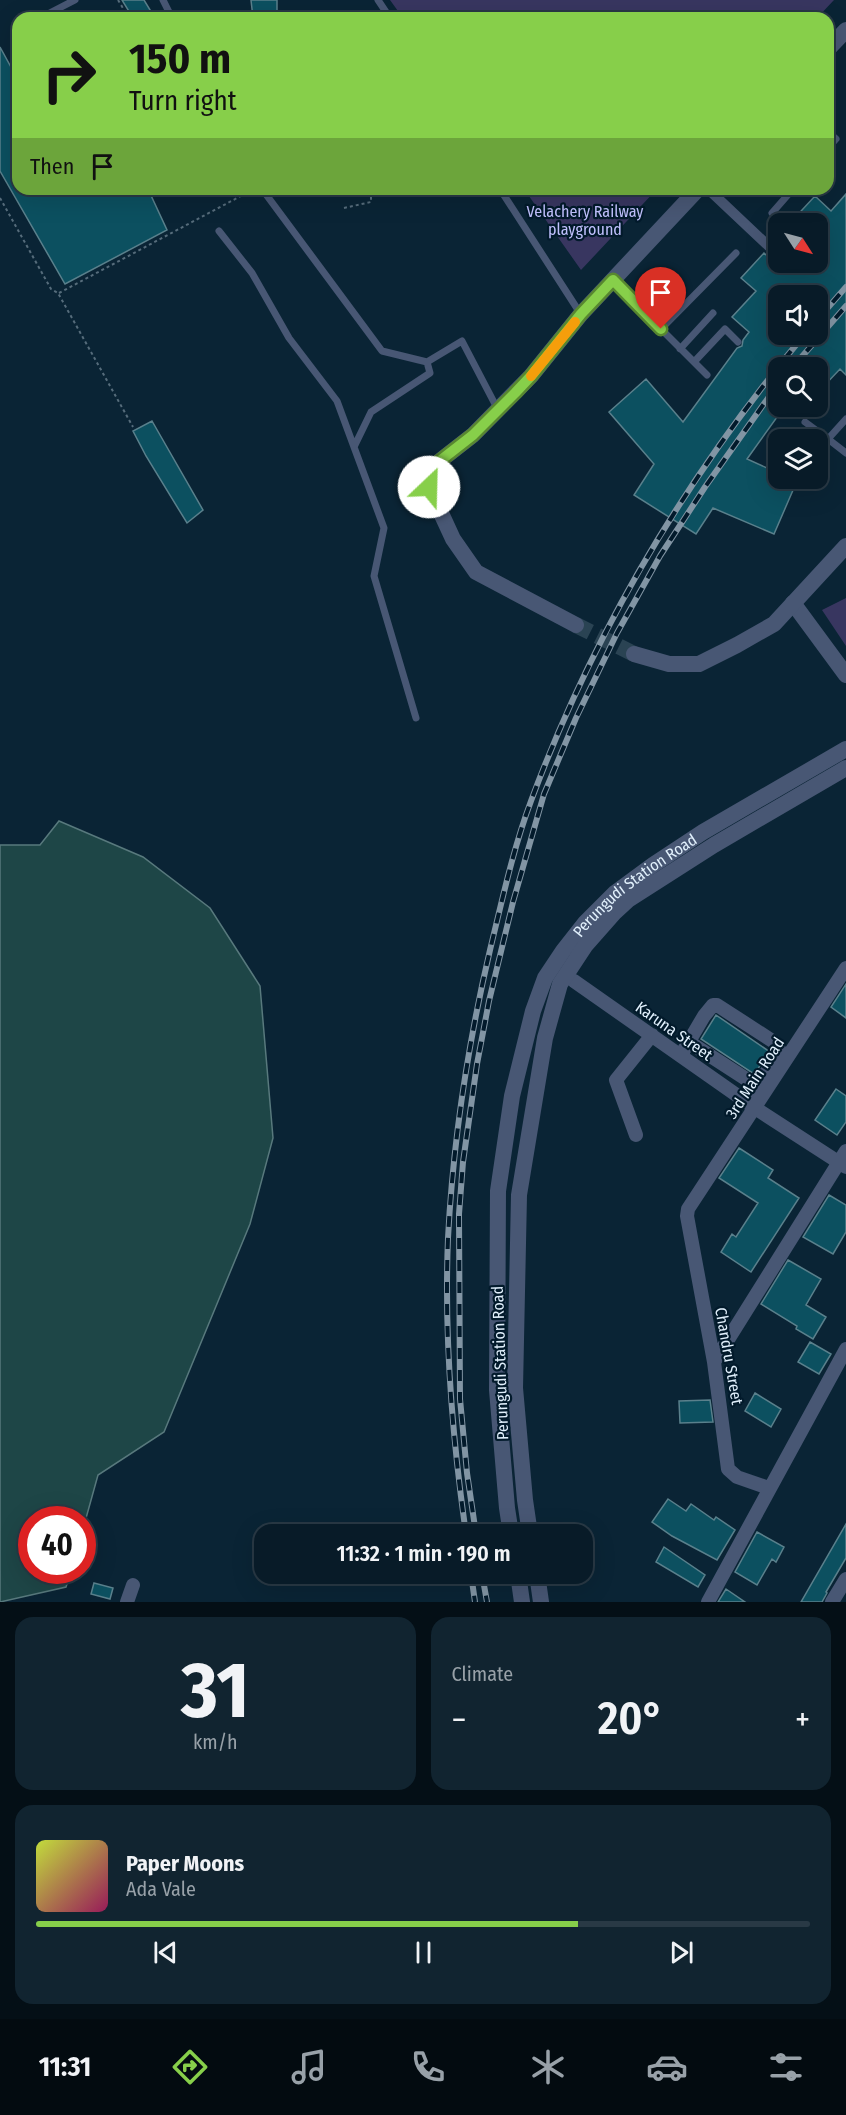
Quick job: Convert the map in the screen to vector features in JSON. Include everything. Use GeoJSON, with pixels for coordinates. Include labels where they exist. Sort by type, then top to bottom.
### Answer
{"type":"FeatureCollection","features":[{"type":"Feature","properties":{"kind":"street"},"geometry":{"type":"LineString","coordinates":[[834,43],[846,30]]}},
{"type":"Feature","properties":{"kind":"street"},"geometry":{"type":"LineString","coordinates":[[576,625],[476,572],[453,539],[429,487],[432,467],[473,435],[531,376],[581,314],[692,195]]}},
{"type":"Feature","properties":{"kind":"street"},"geometry":{"type":"LineString","coordinates":[[714,195],[768,246]]}},
{"type":"Feature","properties":{"kind":"street"},"geometry":{"type":"LineString","coordinates":[[634,654],[669,664],[699,664],[737,645],[774,624],[846,546]]}},
{"type":"Feature","properties":{"kind":"street"},"geometry":{"type":"LineString","coordinates":[[793,603],[846,675]]}},
{"type":"Feature","properties":{"kind":"street","name":"Perungudi Station Road"},"geometry":{"type":"LineString","coordinates":[[509,1524],[497,1390],[498,1191],[512,1096],[533,1011],[545,978],[585,923],[615,893],[703,832],[846,749]]}},
{"type":"Feature","properties":{"kind":"street","name":"Perungudi Station Road"},"geometry":{"type":"LineString","coordinates":[[529,1524],[515,1388],[519,1195],[545,1038],[560,984],[585,946],[628,900],[714,845],[846,768]]}},
{"type":"Feature","properties":{"kind":"street","name":"3rd Main Road"},"geometry":{"type":"LineString","coordinates":[[689,1205],[751,1105],[846,968]]}},
{"type":"Feature","properties":{"kind":"street","name":"Karuna Street"},"geometry":{"type":"LineString","coordinates":[[573,981],[751,1105],[843,1160]]}},
{"type":"Feature","properties":{"kind":"street"},"geometry":{"type":"LineString","coordinates":[[681,1055],[713,1005],[717,1005],[774,1042],[780,1053],[757,1086],[751,1105]]}},
{"type":"Feature","properties":{"kind":"street"},"geometry":{"type":"LineString","coordinates":[[636,1135],[616,1080],[652,1035]]}},
{"type":"Feature","properties":{"kind":"street"},"geometry":{"type":"LineString","coordinates":[[689,1042],[757,1086]]}},
{"type":"Feature","properties":{"kind":"street"},"geometry":{"type":"LineString","coordinates":[[702,1070],[711,1056]]}},
{"type":"Feature","properties":{"kind":"street"},"geometry":{"type":"LineString","coordinates":[[731,1091],[741,1076]]}},
{"type":"Feature","properties":{"kind":"street"},"geometry":{"type":"LineString","coordinates":[[714,1362],[843,1160]]}},
{"type":"Feature","properties":{"kind":"street","name":"Chandru Street"},"geometry":{"type":"LineString","coordinates":[[689,1205],[687,1216],[714,1362],[729,1469],[737,1477],[769,1488]]}},
{"type":"Feature","properties":{"kind":"street"},"geometry":{"type":"LineString","coordinates":[[708,1602],[846,1349]]}},
{"type":"Feature","properties":{"kind":"street"},"geometry":{"type":"LineString","coordinates":[[832,1602],[846,1579]]}},
{"type":"Feature","properties":{"kind":"street"},"geometry":{"type":"LineString","coordinates":[[519,1584],[522,1602]]}},
{"type":"Feature","properties":{"kind":"street"},"geometry":{"type":"LineString","coordinates":[[538,1584],[541,1602]]}},
{"type":"Feature","properties":{"kind":"street"},"geometry":{"type":"LineString","coordinates":[[127,1602],[133,1585]]}},
{"type":"Feature","properties":{"kind":"lane"},"geometry":{"type":"LineString","coordinates":[[52,12],[75,0]]}},
{"type":"Feature","properties":{"kind":"lane"},"geometry":{"type":"LineString","coordinates":[[266,195],[382,351],[427,362],[462,341],[498,410]]}},
{"type":"Feature","properties":{"kind":"lane"},"geometry":{"type":"LineString","coordinates":[[504,195],[581,314]]}},
{"type":"Feature","properties":{"kind":"lane"},"geometry":{"type":"LineString","coordinates":[[772,213],[788,195]]}},
{"type":"Feature","properties":{"kind":"lane"},"geometry":{"type":"LineString","coordinates":[[219,231],[252,273],[289,338],[337,401],[384,528],[374,576],[416,718]]}},
{"type":"Feature","properties":{"kind":"lane"},"geometry":{"type":"LineString","coordinates":[[661,329],[736,253]]}},
{"type":"Feature","properties":{"kind":"lane"},"geometry":{"type":"LineString","coordinates":[[613,280],[707,375]]}},
{"type":"Feature","properties":{"kind":"lane"},"geometry":{"type":"LineString","coordinates":[[681,349],[713,313]]}},
{"type":"Feature","properties":{"kind":"lane"},"geometry":{"type":"LineString","coordinates":[[694,362],[724,329],[738,342]]}},
{"type":"Feature","properties":{"kind":"lane"},"geometry":{"type":"LineString","coordinates":[[354,447],[371,412],[430,373],[427,362]]}},
{"type":"Feature","properties":{"kind":"lane"},"geometry":{"type":"LineString","coordinates":[[846,419],[828,439],[846,453]]}},
{"type":"Feature","properties":{"kind":"lane"},"geometry":{"type":"LineString","coordinates":[[805,422],[814,429]]}},
{"type":"Feature","properties":{"kind":"path"},"geometry":{"type":"LineString","coordinates":[[58,293],[244,195]]}},
{"type":"Feature","properties":{"kind":"path"},"geometry":{"type":"LineString","coordinates":[[344,208],[371,202],[371,195]]}},
{"type":"Feature","properties":{"kind":"path"},"geometry":{"type":"LineString","coordinates":[[0,198],[51,289],[58,293],[133,427]]}},
{"type":"Feature","properties":{"kind":"green space"},"geometry":{"type":"Polygon","coordinates":[[[390,0],[834,0],[823,12],[399,12],[390,0]]]}},
{"type":"Feature","properties":{"kind":"green space","name":"Velachery Railway playground"},"geometry":{"type":"Polygon","coordinates":[[[528,195],[651,195],[581,270],[528,195]]]}},
{"type":"Feature","properties":{"kind":"green space"},"geometry":{"type":"Polygon","coordinates":[[[846,598],[846,646],[822,610],[846,598]]]}},
{"type":"Feature","properties":{"kind":"shaded area"},"geometry":{"type":"Polygon","coordinates":[[[59,821],[143,857],[210,908],[260,986],[273,1138],[250,1224],[164,1432],[98,1475],[89,1506],[18,1506],[18,1584],[67,1584],[66,1587],[0,1602],[0,845],[40,845],[59,821]]]}},
{"type":"Feature","properties":{"kind":"building"},"geometry":{"type":"Polygon","coordinates":[[[122,0],[144,0],[151,12],[129,12],[122,0]]]}},
{"type":"Feature","properties":{"kind":"building"},"geometry":{"type":"Polygon","coordinates":[[[251,0],[277,0],[277,12],[252,12],[251,0]]]}},
{"type":"Feature","properties":{"kind":"building"},"geometry":{"type":"Polygon","coordinates":[[[0,47],[12,69],[12,192],[0,171],[0,47]]]}},
{"type":"Feature","properties":{"kind":"building"},"geometry":{"type":"Polygon","coordinates":[[[846,194],[846,375],[840,369],[828,382],[828,357],[768,357],[768,417],[777,417],[747,459],[768,468],[768,489],[794,489],[774,534],[713,508],[696,534],[634,495],[654,464],[609,412],[646,379],[683,422],[737,348],[742,346],[749,332],[732,317],[756,291],[741,278],[764,253],[768,257],[768,273],[828,273],[828,213],[799,213],[815,196],[831,211],[846,194]]]}},
{"type":"Feature","properties":{"kind":"building"},"geometry":{"type":"Polygon","coordinates":[[[14,195],[151,195],[167,230],[65,284],[14,195]]]}},
{"type":"Feature","properties":{"kind":"building"},"geometry":{"type":"Polygon","coordinates":[[[152,421],[203,510],[187,523],[133,431],[152,421]]]}},
{"type":"Feature","properties":{"kind":"building"},"geometry":{"type":"Polygon","coordinates":[[[846,984],[846,1018],[831,1007],[846,984]]]}},
{"type":"Feature","properties":{"kind":"building"},"geometry":{"type":"Polygon","coordinates":[[[716,1015],[770,1052],[754,1074],[701,1039],[716,1015]]]}},
{"type":"Feature","properties":{"kind":"building"},"geometry":{"type":"Polygon","coordinates":[[[836,1089],[846,1096],[846,1122],[837,1135],[815,1120],[836,1089]]]}},
{"type":"Feature","properties":{"kind":"building"},"geometry":{"type":"Polygon","coordinates":[[[739,1148],[773,1170],[768,1178],[799,1198],[751,1272],[721,1252],[732,1234],[736,1237],[758,1203],[719,1178],[739,1148]]]}},
{"type":"Feature","properties":{"kind":"building"},"geometry":{"type":"Polygon","coordinates":[[[829,1195],[846,1205],[846,1232],[833,1254],[803,1237],[829,1195]]]}},
{"type":"Feature","properties":{"kind":"building"},"geometry":{"type":"Polygon","coordinates":[[[788,1260],[821,1279],[806,1305],[826,1317],[813,1339],[796,1329],[797,1326],[761,1304],[788,1260]]]}},
{"type":"Feature","properties":{"kind":"building"},"geometry":{"type":"Polygon","coordinates":[[[810,1342],[831,1354],[819,1374],[798,1362],[810,1342]]]}},
{"type":"Feature","properties":{"kind":"building"},"geometry":{"type":"Polygon","coordinates":[[[755,1393],[781,1409],[771,1427],[745,1411],[755,1393]]]}},
{"type":"Feature","properties":{"kind":"building"},"geometry":{"type":"Polygon","coordinates":[[[710,1400],[713,1422],[680,1423],[679,1401],[710,1400]]]}},
{"type":"Feature","properties":{"kind":"building"},"geometry":{"type":"Polygon","coordinates":[[[668,1499],[686,1511],[691,1504],[714,1520],[716,1517],[735,1530],[717,1560],[672,1536],[652,1522],[668,1499]]]}},
{"type":"Feature","properties":{"kind":"building"},"geometry":{"type":"Polygon","coordinates":[[[846,1524],[846,1558],[822,1602],[801,1602],[846,1524]]]}},
{"type":"Feature","properties":{"kind":"building"},"geometry":{"type":"Polygon","coordinates":[[[757,1532],[784,1547],[776,1562],[772,1559],[757,1585],[735,1572],[757,1532]]]}},
{"type":"Feature","properties":{"kind":"building"},"geometry":{"type":"Polygon","coordinates":[[[664,1547],[705,1575],[698,1587],[656,1562],[664,1547]]]}},
{"type":"Feature","properties":{"kind":"building"},"geometry":{"type":"Polygon","coordinates":[[[94,1584],[113,1588],[110,1599],[91,1594],[94,1584]]]}},
{"type":"Feature","properties":{"kind":"building"},"geometry":{"type":"Polygon","coordinates":[[[726,1589],[745,1602],[718,1602],[726,1589]]]}},
{"type":"Feature","properties":{"kind":"tunnel"},"geometry":{"type":"LineString","coordinates":[[576,625],[634,654]]}},
{"type":"Feature","properties":{"kind":"railway"},"geometry":{"type":"LineString","coordinates":[[828,308],[846,287]]}},
{"type":"Feature","properties":{"kind":"railway"},"geometry":{"type":"LineString","coordinates":[[802,357],[846,306]]}},
{"type":"Feature","properties":{"kind":"railway"},"geometry":{"type":"LineString","coordinates":[[465,1524],[453,1423],[448,1349],[447,1275],[450,1202],[458,1129],[475,1021],[513,856],[531,801],[556,738],[615,615],[684,498],[722,442],[796,345]]}},
{"type":"Feature","properties":{"kind":"railway"},"geometry":{"type":"LineString","coordinates":[[475,1524],[460,1399],[459,1214],[463,1162],[477,1064],[489,1001],[513,902],[544,794],[576,718],[617,633],[660,556],[705,487],[768,398]]}},
{"type":"Feature","properties":{"kind":"railway"},"geometry":{"type":"LineString","coordinates":[[472,1584],[475,1602]]}},
{"type":"Feature","properties":{"kind":"railway"},"geometry":{"type":"LineString","coordinates":[[484,1584],[487,1602]]}},
{"type":"Feature","properties":{"kind":"slow traffic"},"geometry":{"type":"LineString","coordinates":[[531,376],[575,322]]}},
{"type":"Feature","properties":{"kind":"route"},"geometry":{"type":"LineString","coordinates":[[429,487],[432,467],[473,435],[515,393],[581,314],[613,280],[661,329]]}}]}
